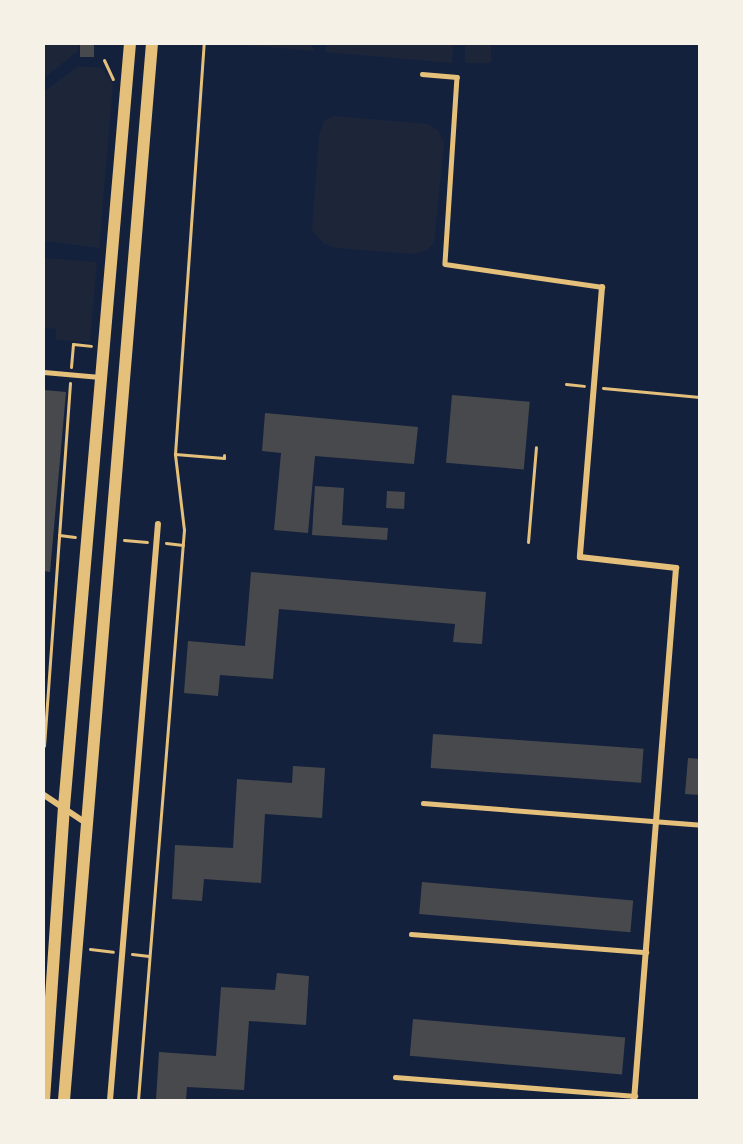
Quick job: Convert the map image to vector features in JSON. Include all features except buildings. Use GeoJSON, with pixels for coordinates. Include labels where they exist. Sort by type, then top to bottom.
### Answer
{"type":"FeatureCollection","features":[{"type":"Feature","properties":{"kind":"main road"},"geometry":{"type":"LineString","coordinates":[[44,1101],[64,807],[130,44]]}},
{"type":"Feature","properties":{"kind":"main road"},"geometry":{"type":"LineString","coordinates":[[64,1101],[152,44]]}},
{"type":"Feature","properties":{"kind":"street"},"geometry":{"type":"LineString","coordinates":[[602,287],[580,557],[676,568],[634,1098]]}},
{"type":"Feature","properties":{"kind":"street"},"geometry":{"type":"LineString","coordinates":[[110,1101],[158,524]]}},
{"type":"Feature","properties":{"kind":"street"},"geometry":{"type":"LineString","coordinates":[[44,795],[87,824]]}},
{"type":"Feature","properties":{"kind":"lane"},"geometry":{"type":"LineString","coordinates":[[423,74],[457,77],[445,264],[602,287]]}},
{"type":"Feature","properties":{"kind":"lane"},"geometry":{"type":"LineString","coordinates":[[44,372],[102,377]]}},
{"type":"Feature","properties":{"kind":"lane"},"geometry":{"type":"LineString","coordinates":[[423,803],[699,825]]}},
{"type":"Feature","properties":{"kind":"lane"},"geometry":{"type":"LineString","coordinates":[[411,934],[646,952]]}},
{"type":"Feature","properties":{"kind":"lane"},"geometry":{"type":"LineString","coordinates":[[395,1077],[634,1098]]}},
{"type":"Feature","properties":{"kind":"path"},"geometry":{"type":"LineString","coordinates":[[138,1101],[184,530],[175,454],[204,44]]}},
{"type":"Feature","properties":{"kind":"path"},"geometry":{"type":"LineString","coordinates":[[104,60],[115,83]]}},
{"type":"Feature","properties":{"kind":"path"},"geometry":{"type":"LineString","coordinates":[[44,746],[73,344],[93,346]]}},
{"type":"Feature","properties":{"kind":"path"},"geometry":{"type":"LineString","coordinates":[[566,384],[699,397]]}},
{"type":"Feature","properties":{"kind":"path"},"geometry":{"type":"LineString","coordinates":[[528,542],[536,447]]}},
{"type":"Feature","properties":{"kind":"path"},"geometry":{"type":"LineString","coordinates":[[175,454],[224,458],[224,455]]}},
{"type":"Feature","properties":{"kind":"path"},"geometry":{"type":"LineString","coordinates":[[122,540],[148,542]]}},
{"type":"Feature","properties":{"kind":"path"},"geometry":{"type":"LineString","coordinates":[[156,543],[183,545]]}},
{"type":"Feature","properties":{"kind":"path"},"geometry":{"type":"LineString","coordinates":[[77,947],[149,956]]}},
{"type":"Feature","properties":{"kind":"shaded area"},"geometry":{"type":"Polygon","coordinates":[[[44,44],[79,44],[78,51],[44,78],[44,44]]]}},
{"type":"Feature","properties":{"kind":"shaded area"},"geometry":{"type":"Polygon","coordinates":[[[229,44],[310,44],[315,51],[229,44]]]}},
{"type":"Feature","properties":{"kind":"shaded area"},"geometry":{"type":"Polygon","coordinates":[[[327,44],[453,44],[452,63],[325,52],[327,44]]]}},
{"type":"Feature","properties":{"kind":"shaded area"},"geometry":{"type":"Polygon","coordinates":[[[465,44],[491,44],[491,63],[465,63],[465,44]]]}},
{"type":"Feature","properties":{"kind":"shaded area"},"geometry":{"type":"Polygon","coordinates":[[[78,66],[102,68],[113,84],[99,248],[45,241],[44,237],[44,92],[78,66]]]}},
{"type":"Feature","properties":{"kind":"shaded area"},"geometry":{"type":"Polygon","coordinates":[[[334,116],[428,124],[438,131],[444,143],[434,243],[427,250],[415,254],[335,248],[323,243],[312,230],[319,135],[325,120],[334,116]]]}},
{"type":"Feature","properties":{"kind":"shaded area"},"geometry":{"type":"Polygon","coordinates":[[[44,258],[97,262],[90,342],[56,340],[56,329],[44,328],[44,258]]]}}]}
